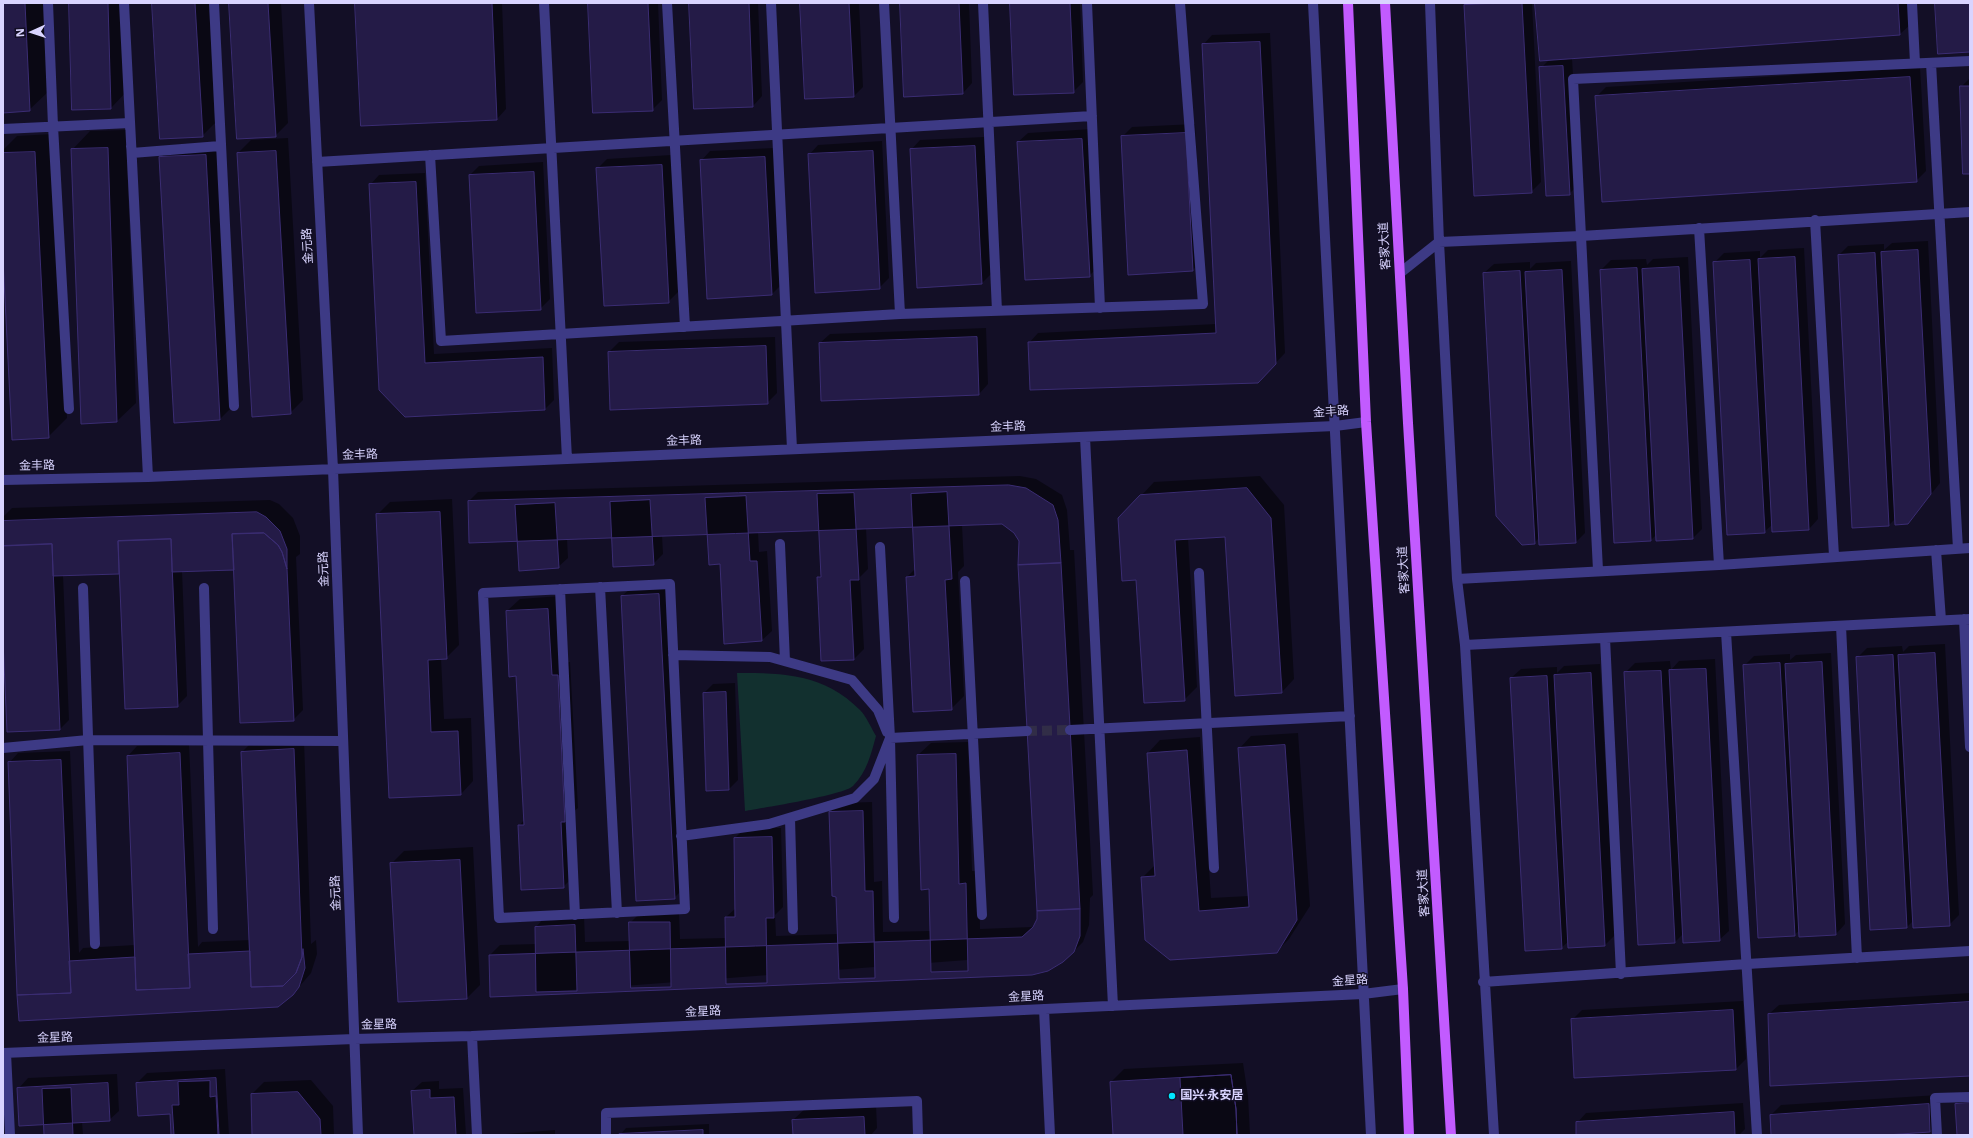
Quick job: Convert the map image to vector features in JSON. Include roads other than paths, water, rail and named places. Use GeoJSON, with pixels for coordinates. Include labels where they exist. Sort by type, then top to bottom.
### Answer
{"type":"FeatureCollection","features":[{"type":"Feature","properties":{"kind":"main road"},"geometry":{"type":"LineString","coordinates":[[1348,3],[1366,422],[1403,989],[1409,1135]]}},
{"type":"Feature","properties":{"kind":"main road","name":"客家大道"},"geometry":{"type":"LineString","coordinates":[[1385,3],[1451,1135]]}},
{"type":"Feature","properties":{"kind":"street"},"geometry":{"type":"LineString","coordinates":[[48,3],[53,126],[69,409]]}},
{"type":"Feature","properties":{"kind":"street"},"geometry":{"type":"LineString","coordinates":[[124,3],[148,477]]}},
{"type":"Feature","properties":{"kind":"street"},"geometry":{"type":"LineString","coordinates":[[214,3],[234,406]]}},
{"type":"Feature","properties":{"kind":"street","name":"金元路"},"geometry":{"type":"LineString","coordinates":[[309,3],[333,469],[358,1135]]}},
{"type":"Feature","properties":{"kind":"street"},"geometry":{"type":"LineString","coordinates":[[544,3],[567,459]]}},
{"type":"Feature","properties":{"kind":"street"},"geometry":{"type":"LineString","coordinates":[[667,3],[685,327]]}},
{"type":"Feature","properties":{"kind":"street"},"geometry":{"type":"LineString","coordinates":[[771,3],[792,449]]}},
{"type":"Feature","properties":{"kind":"street"},"geometry":{"type":"LineString","coordinates":[[884,3],[900,314]]}},
{"type":"Feature","properties":{"kind":"street"},"geometry":{"type":"LineString","coordinates":[[983,3],[997,311]]}},
{"type":"Feature","properties":{"kind":"street"},"geometry":{"type":"LineString","coordinates":[[1087,3],[1100,308]]}},
{"type":"Feature","properties":{"kind":"street"},"geometry":{"type":"LineString","coordinates":[[430,155],[441,341],[787,322],[900,314],[1203,304],[1180,3]]}},
{"type":"Feature","properties":{"kind":"street"},"geometry":{"type":"LineString","coordinates":[[1312,3],[1371,1135]]}},
{"type":"Feature","properties":{"kind":"street"},"geometry":{"type":"LineString","coordinates":[[1430,3],[1439,242],[1457,579],[1465,645],[1483,982],[1494,1135]]}},
{"type":"Feature","properties":{"kind":"street"},"geometry":{"type":"LineString","coordinates":[[1912,3],[1915,64]]}},
{"type":"Feature","properties":{"kind":"street"},"geometry":{"type":"LineString","coordinates":[[1598,570],[1573,79],[1970,61]]}},
{"type":"Feature","properties":{"kind":"street"},"geometry":{"type":"LineString","coordinates":[[1931,63],[1958,549]]}},
{"type":"Feature","properties":{"kind":"street"},"geometry":{"type":"LineString","coordinates":[[317,162],[1092,116]]}},
{"type":"Feature","properties":{"kind":"street"},"geometry":{"type":"LineString","coordinates":[[3,129],[130,123]]}},
{"type":"Feature","properties":{"kind":"street"},"geometry":{"type":"LineString","coordinates":[[132,153],[220,146]]}},
{"type":"Feature","properties":{"kind":"street"},"geometry":{"type":"LineString","coordinates":[[1400,273],[1439,242],[1581,236],[1816,220],[1970,212]]}},
{"type":"Feature","properties":{"kind":"street"},"geometry":{"type":"LineString","coordinates":[[1816,220],[1834,556]]}},
{"type":"Feature","properties":{"kind":"street"},"geometry":{"type":"LineString","coordinates":[[1699,228],[1719,565]]}},
{"type":"Feature","properties":{"kind":"street","name":"金丰路"},"geometry":{"type":"LineString","coordinates":[[3,480],[148,477],[1335,426],[1366,422]]}},
{"type":"Feature","properties":{"kind":"street"},"geometry":{"type":"LineString","coordinates":[[1084,437],[1113,1006]]}},
{"type":"Feature","properties":{"kind":"street"},"geometry":{"type":"LineString","coordinates":[[780,544],[785,661]]}},
{"type":"Feature","properties":{"kind":"street"},"geometry":{"type":"LineString","coordinates":[[880,547],[890,738],[894,918]]}},
{"type":"Feature","properties":{"kind":"street"},"geometry":{"type":"LineString","coordinates":[[1457,579],[1598,570],[1719,565],[1834,556],[1970,548]]}},
{"type":"Feature","properties":{"kind":"street"},"geometry":{"type":"LineString","coordinates":[[1936,550],[1941,620]]}},
{"type":"Feature","properties":{"kind":"street"},"geometry":{"type":"LineString","coordinates":[[1199,573],[1214,868]]}},
{"type":"Feature","properties":{"kind":"street"},"geometry":{"type":"LineString","coordinates":[[965,581],[982,915]]}},
{"type":"Feature","properties":{"kind":"street"},"geometry":{"type":"LineString","coordinates":[[670,584],[685,910],[499,918],[484,593],[600,587],[670,584]]}},
{"type":"Feature","properties":{"kind":"street"},"geometry":{"type":"LineString","coordinates":[[600,587],[617,913]]}},
{"type":"Feature","properties":{"kind":"street"},"geometry":{"type":"LineString","coordinates":[[83,588],[95,944]]}},
{"type":"Feature","properties":{"kind":"street"},"geometry":{"type":"LineString","coordinates":[[204,588],[213,929]]}},
{"type":"Feature","properties":{"kind":"street"},"geometry":{"type":"LineString","coordinates":[[560,589],[575,915]]}},
{"type":"Feature","properties":{"kind":"street"},"geometry":{"type":"LineString","coordinates":[[1465,645],[1967,619],[1970,747]]}},
{"type":"Feature","properties":{"kind":"street"},"geometry":{"type":"LineString","coordinates":[[1841,626],[1857,958]]}},
{"type":"Feature","properties":{"kind":"street"},"geometry":{"type":"LineString","coordinates":[[1726,632],[1757,1135]]}},
{"type":"Feature","properties":{"kind":"street"},"geometry":{"type":"LineString","coordinates":[[1605,638],[1621,974]]}},
{"type":"Feature","properties":{"kind":"street"},"geometry":{"type":"LineString","coordinates":[[673,655],[770,656],[852,680],[878,710],[890,738],[874,779],[855,798],[769,824],[681,836]]}},
{"type":"Feature","properties":{"kind":"street"},"geometry":{"type":"LineString","coordinates":[[1070,730],[1099,730],[1350,716]]}},
{"type":"Feature","properties":{"kind":"street"},"geometry":{"type":"LineString","coordinates":[[890,738],[1027,731]]}},
{"type":"Feature","properties":{"kind":"street"},"geometry":{"type":"LineString","coordinates":[[3,748],[88,740],[343,741]]}},
{"type":"Feature","properties":{"kind":"street"},"geometry":{"type":"LineString","coordinates":[[790,818],[793,929]]}},
{"type":"Feature","properties":{"kind":"street"},"geometry":{"type":"LineString","coordinates":[[1483,982],[1970,951]]}},
{"type":"Feature","properties":{"kind":"street","name":"金星路"},"geometry":{"type":"LineString","coordinates":[[5,1053],[354,1039],[472,1036],[1363,994],[1403,989]]}},
{"type":"Feature","properties":{"kind":"street"},"geometry":{"type":"LineString","coordinates":[[1044,1009],[1050,1135]]}},
{"type":"Feature","properties":{"kind":"street"},"geometry":{"type":"LineString","coordinates":[[472,1036],[477,1135]]}},
{"type":"Feature","properties":{"kind":"street"},"geometry":{"type":"LineString","coordinates":[[5,1053],[10,1135]]}},
{"type":"Feature","properties":{"kind":"street"},"geometry":{"type":"LineString","coordinates":[[1937,1135],[1935,1098],[1970,1097]]}},
{"type":"Feature","properties":{"kind":"street"},"geometry":{"type":"LineString","coordinates":[[606,1135],[606,1113],[917,1101],[918,1135]]}},
{"type":"Feature","properties":{"kind":"tunnel"},"geometry":{"type":"LineString","coordinates":[[1027,731],[1070,730]]}},
{"type":"Feature","properties":{"kind":"place","name":"国兴·永安居"},"geometry":{"type":"Point","coordinates":[1172,1096]}}]}
